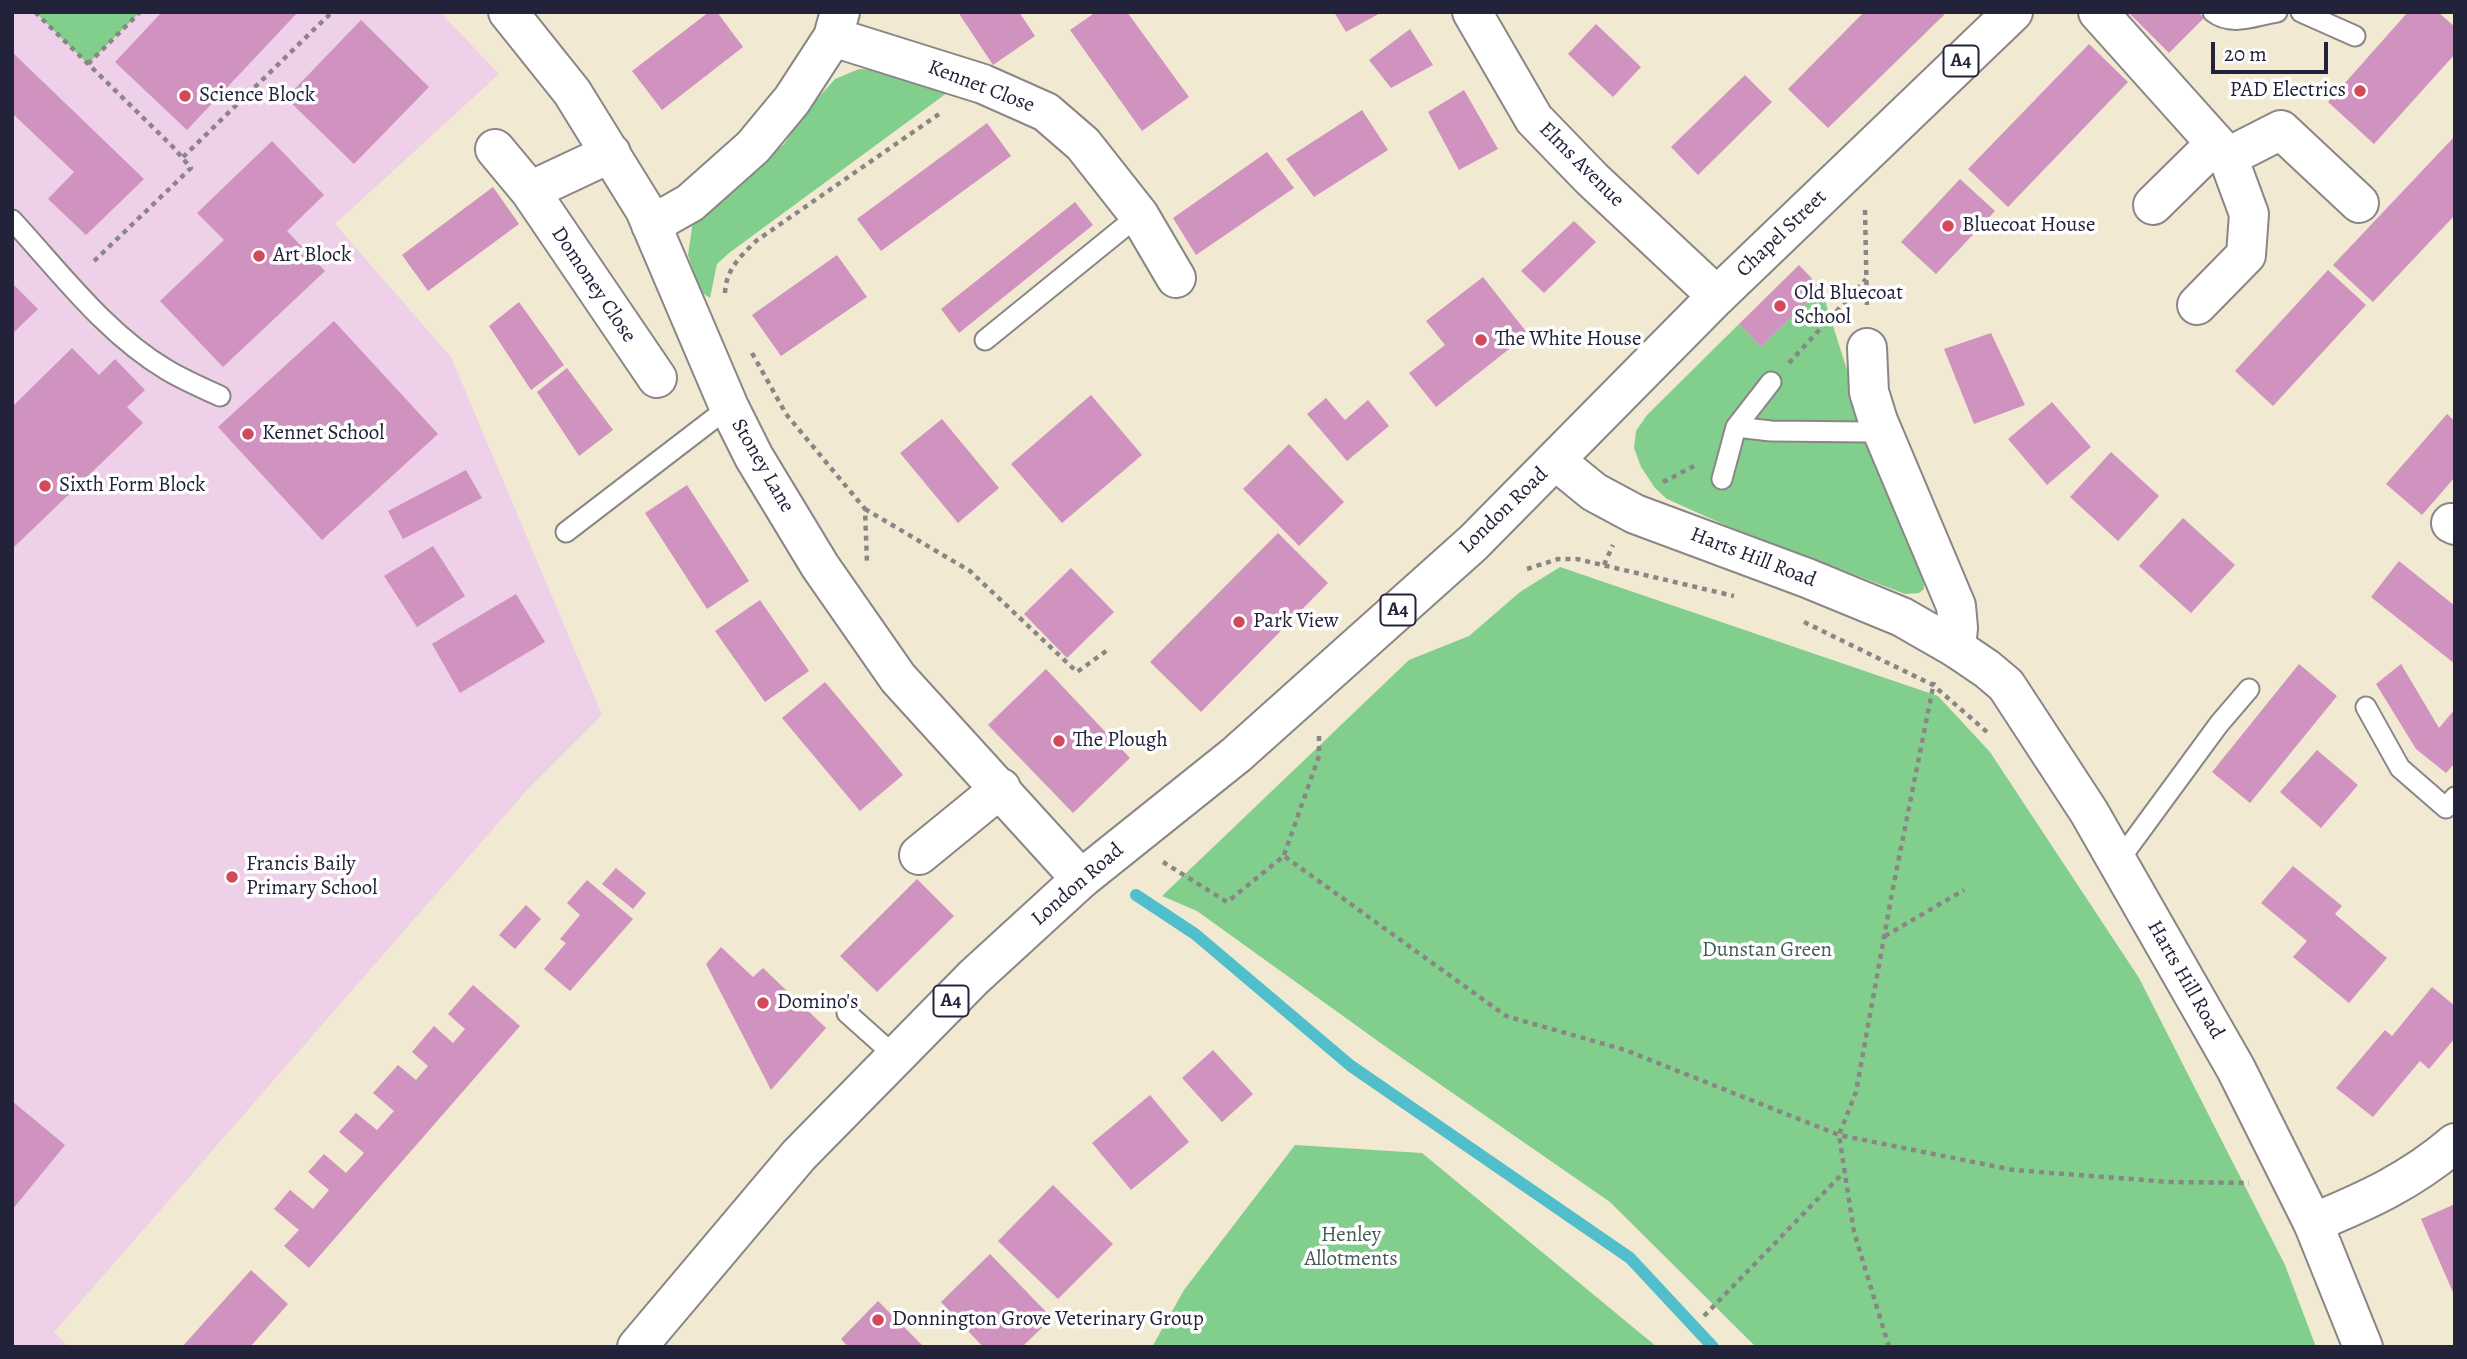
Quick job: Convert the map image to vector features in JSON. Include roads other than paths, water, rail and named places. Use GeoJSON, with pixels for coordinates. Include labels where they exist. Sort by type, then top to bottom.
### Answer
{"type":"FeatureCollection","features":[{"type":"Feature","properties":{"kind":"street","name":"Stoney Lane"},"geometry":{"type":"LineString","coordinates":[[509,12],[572,92],[645,210],[729,407],[754,457],[820,566],[898,678],[1081,879]]}},
{"type":"Feature","properties":{"kind":"street","name":"Elms Avenue"},"geometry":{"type":"LineString","coordinates":[[1472,12],[1534,119],[1592,179],[1717,296]]}},
{"type":"Feature","properties":{"kind":"street","name":"Chapel Street"},"geometry":{"type":"LineString","coordinates":[[1556,461],[1717,296],[2013,12]]}},
{"type":"Feature","properties":{"kind":"street"},"geometry":{"type":"LineString","coordinates":[[2098,12],[2221,150],[2249,214],[2246,255],[2197,306]]}},
{"type":"Feature","properties":{"kind":"street"},"geometry":{"type":"LineString","coordinates":[[651,225],[690,202],[753,147],[792,100],[837,24]]}},
{"type":"Feature","properties":{"kind":"street","name":"Kennet Close"},"geometry":{"type":"LineString","coordinates":[[837,24],[1046,112],[1083,144],[1139,215],[1176,278]]}},
{"type":"Feature","properties":{"kind":"street"},"geometry":{"type":"LineString","coordinates":[[2153,205],[2221,150],[2281,130],[2360,203]]}},
{"type":"Feature","properties":{"kind":"street","name":"Domoney Close"},"geometry":{"type":"LineString","coordinates":[[495,149],[530,191],[657,378]]}},
{"type":"Feature","properties":{"kind":"street"},"geometry":{"type":"LineString","coordinates":[[530,191],[611,153]]}},
{"type":"Feature","properties":{"kind":"street"},"geometry":{"type":"LineString","coordinates":[[1867,348],[1869,392],[1956,606],[1956,648]]}},
{"type":"Feature","properties":{"kind":"street","name":"Harts Hill Road"},"geometry":{"type":"LineString","coordinates":[[1556,461],[1594,492],[1636,514],[1902,617],[1987,668],[2006,685],[2088,812],[2236,1069],[2313,1223],[2363,1347]]}},
{"type":"Feature","properties":{"kind":"street","name":"London Road"},"geometry":{"type":"LineString","coordinates":[[645,1344],[799,1156],[974,977],[1081,879],[1236,755],[1474,543],[1556,461]]}},
{"type":"Feature","properties":{"kind":"street"},"geometry":{"type":"LineString","coordinates":[[919,855],[1000,788]]}},
{"type":"Feature","properties":{"kind":"street"},"geometry":{"type":"LineString","coordinates":[[2313,1223],[2377,1196],[2409,1178],[2455,1143]]}},
{"type":"Feature","properties":{"kind":"lane"},"geometry":{"type":"LineString","coordinates":[[2213,12],[2216,16],[2238,21],[2277,12]]}},
{"type":"Feature","properties":{"kind":"lane"},"geometry":{"type":"LineString","coordinates":[[2301,12],[2355,36]]}},
{"type":"Feature","properties":{"kind":"lane"},"geometry":{"type":"LineString","coordinates":[[985,340],[1139,215]]}},
{"type":"Feature","properties":{"kind":"lane"},"geometry":{"type":"LineString","coordinates":[[12,220],[71,284],[135,347],[165,369],[220,396]]}},
{"type":"Feature","properties":{"kind":"lane"},"geometry":{"type":"LineString","coordinates":[[1722,479],[1736,427],[1771,382]]}},
{"type":"Feature","properties":{"kind":"lane"},"geometry":{"type":"LineString","coordinates":[[566,532],[729,407]]}},
{"type":"Feature","properties":{"kind":"lane"},"geometry":{"type":"LineString","coordinates":[[1736,427],[1771,431],[1867,432],[1885,436]]}},
{"type":"Feature","properties":{"kind":"lane"},"geometry":{"type":"LineString","coordinates":[[2117,863],[2249,689]]}},
{"type":"Feature","properties":{"kind":"lane"},"geometry":{"type":"LineString","coordinates":[[2366,708],[2400,768],[2446,808],[2455,797]]}},
{"type":"Feature","properties":{"kind":"lane"},"geometry":{"type":"LineString","coordinates":[[847,1013],[895,1056]]}},
{"type":"Feature","properties":{"kind":"waterway"},"geometry":{"type":"LineString","coordinates":[[1136,895],[1195,934],[1351,1066],[1630,1258],[1713,1347]]}},
{"type":"Feature","properties":{"kind":"place","name":"PAD Electrics"},"geometry":{"type":"Point","coordinates":[2360,91]}},
{"type":"Feature","properties":{"kind":"place","name":"Science Block"},"geometry":{"type":"Point","coordinates":[185,96]}},
{"type":"Feature","properties":{"kind":"place","name":"Bluecoat House"},"geometry":{"type":"Point","coordinates":[1948,226]}},
{"type":"Feature","properties":{"kind":"place","name":"Art Block"},"geometry":{"type":"Point","coordinates":[259,256]}},
{"type":"Feature","properties":{"kind":"place","name":"Old Bluecoat School"},"geometry":{"type":"Point","coordinates":[1780,306]}},
{"type":"Feature","properties":{"kind":"place","name":"The White House"},"geometry":{"type":"Point","coordinates":[1481,340]}},
{"type":"Feature","properties":{"kind":"place","name":"Kennet School"},"geometry":{"type":"Point","coordinates":[248,434]}},
{"type":"Feature","properties":{"kind":"place","name":"Sixth Form Block"},"geometry":{"type":"Point","coordinates":[45,486]}},
{"type":"Feature","properties":{"kind":"place","name":"Park View"},"geometry":{"type":"Point","coordinates":[1239,622]}},
{"type":"Feature","properties":{"kind":"place","name":"The Plough"},"geometry":{"type":"Point","coordinates":[1059,741]}},
{"type":"Feature","properties":{"kind":"place","name":"Francis Baily Primary School"},"geometry":{"type":"Point","coordinates":[232,877]}},
{"type":"Feature","properties":{"kind":"place","name":"Domino's"},"geometry":{"type":"Point","coordinates":[763,1003]}},
{"type":"Feature","properties":{"kind":"place","name":"Donnington Grove Veterinary Group"},"geometry":{"type":"Point","coordinates":[878,1320]}},
{"type":"Feature","properties":{"kind":"park label","name":"Dunstan Green"},"geometry":{"type":"Point","coordinates":[1767,951]}},
{"type":"Feature","properties":{"kind":"park label","name":"Henley Allotments"},"geometry":{"type":"Point","coordinates":[1351,1248]}}]}
